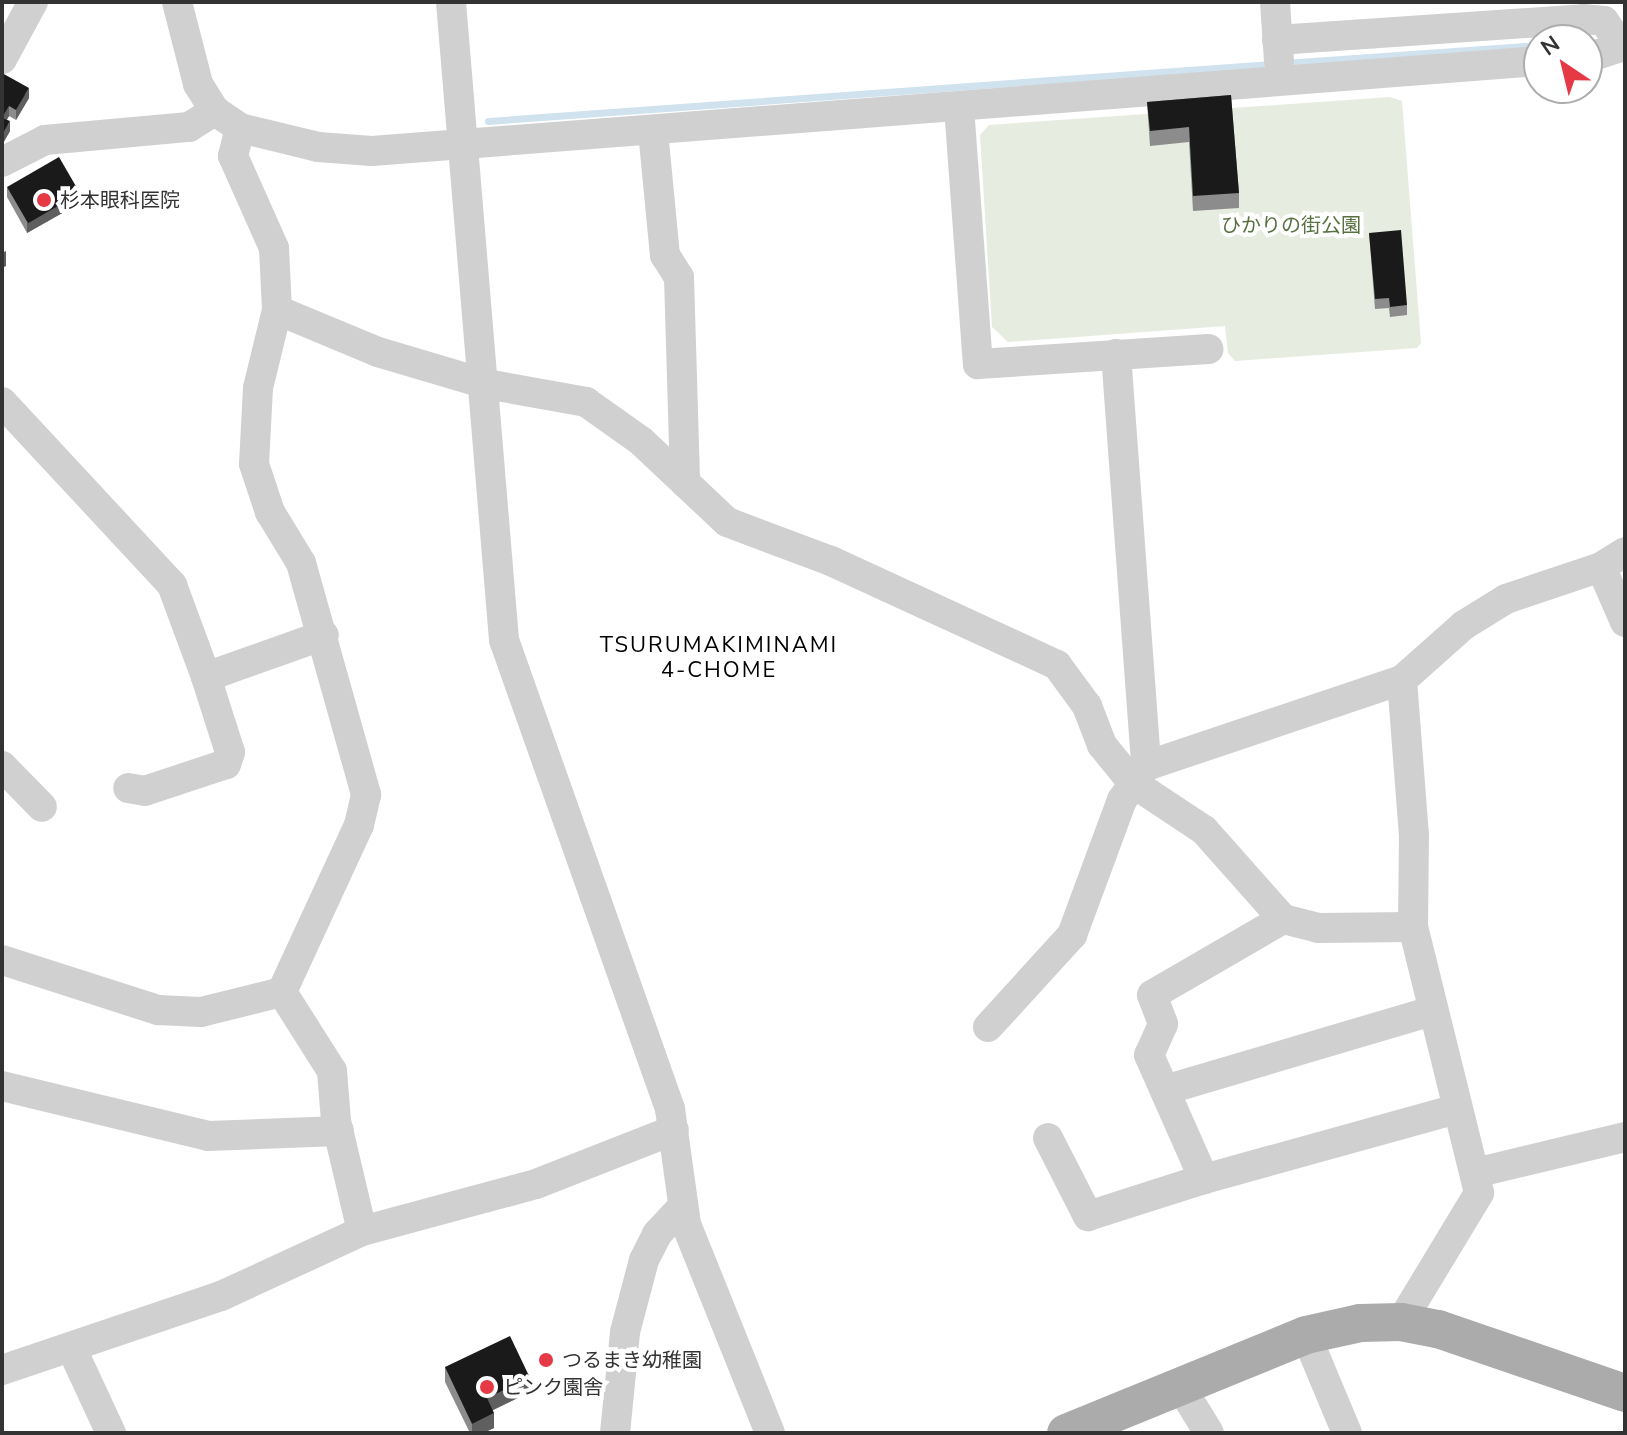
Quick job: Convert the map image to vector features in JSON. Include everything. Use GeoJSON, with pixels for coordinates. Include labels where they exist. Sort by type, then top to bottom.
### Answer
{"type":"FeatureCollection","features":[{"type":"Feature","properties":{"kind":"main road"},"geometry":{"type":"LineString","coordinates":[[1066,1433],[1179,1384],[1306,1335],[1360,1323],[1401,1322],[1508,1350],[1625,1393]]}},
{"type":"Feature","properties":{"kind":"street"},"geometry":{"type":"LineString","coordinates":[[2,59],[33,2]]}},
{"type":"Feature","properties":{"kind":"street"},"geometry":{"type":"LineString","coordinates":[[177,2],[198,84],[215,111],[240,128],[318,147],[372,151],[462,147],[1280,78],[1523,62]]}},
{"type":"Feature","properties":{"kind":"street"},"geometry":{"type":"LineString","coordinates":[[451,2],[486,384],[504,640],[674,1130],[681,1208],[770,1433]]}},
{"type":"Feature","properties":{"kind":"street"},"geometry":{"type":"LineString","coordinates":[[1275,2],[1280,78]]}},
{"type":"Feature","properties":{"kind":"street"},"geometry":{"type":"LineString","coordinates":[[1277,40],[1500,13],[1604,21],[1623,46],[1603,53]]}},
{"type":"Feature","properties":{"kind":"street"},"geometry":{"type":"LineString","coordinates":[[959,107],[978,364],[1209,349]]}},
{"type":"Feature","properties":{"kind":"street"},"geometry":{"type":"LineString","coordinates":[[2,162],[45,140],[189,127],[215,111]]}},
{"type":"Feature","properties":{"kind":"street"},"geometry":{"type":"LineString","coordinates":[[240,128],[233,156],[274,248],[277,310],[258,388],[254,464],[270,512],[301,563],[324,635],[366,795],[359,825],[282,992]]}},
{"type":"Feature","properties":{"kind":"street"},"geometry":{"type":"LineString","coordinates":[[653,131],[665,255],[679,277],[685,483]]}},
{"type":"Feature","properties":{"kind":"street"},"geometry":{"type":"LineString","coordinates":[[277,310],[378,352],[486,384],[586,402],[641,441],[727,522],[831,561],[1057,665],[1087,706],[1102,745],[1204,830],[1283,919],[1318,928],[1413,927]]}},
{"type":"Feature","properties":{"kind":"street"},"geometry":{"type":"LineString","coordinates":[[988,1027],[1072,935],[1139,775],[1116,354]]}},
{"type":"Feature","properties":{"kind":"street"},"geometry":{"type":"LineString","coordinates":[[2,402],[172,585],[206,677],[230,752],[226,764],[145,791],[128,788]]}},
{"type":"Feature","properties":{"kind":"street"},"geometry":{"type":"LineString","coordinates":[[1139,775],[1402,680],[1464,625],[1506,599],[1613,560],[1625,622]]}},
{"type":"Feature","properties":{"kind":"street"},"geometry":{"type":"LineString","coordinates":[[206,677],[324,635]]}},
{"type":"Feature","properties":{"kind":"street"},"geometry":{"type":"LineString","coordinates":[[1401,1322],[1479,1193],[1413,927],[1414,836],[1402,680]]}},
{"type":"Feature","properties":{"kind":"street"},"geometry":{"type":"LineString","coordinates":[[2,766],[42,807]]}},
{"type":"Feature","properties":{"kind":"street"},"geometry":{"type":"LineString","coordinates":[[1204,1179],[1149,1055],[1163,1024],[1152,995],[1283,919]]}},
{"type":"Feature","properties":{"kind":"street"},"geometry":{"type":"LineString","coordinates":[[2,960],[158,1010],[201,1012],[282,992]]}},
{"type":"Feature","properties":{"kind":"street"},"geometry":{"type":"LineString","coordinates":[[282,992],[332,1071],[339,1131],[362,1231]]}},
{"type":"Feature","properties":{"kind":"street"},"geometry":{"type":"LineString","coordinates":[[1165,1090],[1432,1011]]}},
{"type":"Feature","properties":{"kind":"street"},"geometry":{"type":"LineString","coordinates":[[2,1086],[208,1136],[339,1131]]}},
{"type":"Feature","properties":{"kind":"street"},"geometry":{"type":"LineString","coordinates":[[1048,1138],[1088,1216],[1204,1179],[1457,1109]]}},
{"type":"Feature","properties":{"kind":"street"},"geometry":{"type":"LineString","coordinates":[[2,1370],[221,1296],[362,1231],[536,1184],[674,1130]]}},
{"type":"Feature","properties":{"kind":"street"},"geometry":{"type":"LineString","coordinates":[[1475,1173],[1625,1137]]}},
{"type":"Feature","properties":{"kind":"street"},"geometry":{"type":"LineString","coordinates":[[615,1433],[625,1332],[644,1260],[657,1234],[681,1208]]}},
{"type":"Feature","properties":{"kind":"street"},"geometry":{"type":"LineString","coordinates":[[1306,1335],[1347,1433]]}},
{"type":"Feature","properties":{"kind":"street"},"geometry":{"type":"LineString","coordinates":[[71,1347],[111,1433]]}},
{"type":"Feature","properties":{"kind":"street"},"geometry":{"type":"LineString","coordinates":[[1179,1384],[1209,1433]]}},
{"type":"Feature","properties":{"kind":"green space","name":"ひかりの街公園"},"geometry":{"type":"Polygon","coordinates":[[[1390,97],[1402,101],[1421,343],[1417,348],[1235,361],[1228,353],[1225,326],[1008,342],[992,327],[980,135],[989,125],[1390,97]]]}},
{"type":"Feature","properties":{"kind":"building"},"geometry":{"type":"Polygon","coordinates":[[[2,73],[29,88],[16,110],[9,106],[2,118],[2,73]]]}},
{"type":"Feature","properties":{"kind":"building"},"geometry":{"type":"Polygon","coordinates":[[[1231,95],[1239,193],[1193,196],[1189,127],[1150,131],[1147,102],[1231,95]]]}},
{"type":"Feature","properties":{"kind":"building"},"geometry":{"type":"Polygon","coordinates":[[[2,118],[10,121],[2,135],[2,118]]]}},
{"type":"Feature","properties":{"kind":"building","name":"杉本眼科医院"},"geometry":{"type":"Polygon","coordinates":[[[59,157],[80,193],[28,223],[7,187],[59,157]]]}},
{"type":"Feature","properties":{"kind":"building"},"geometry":{"type":"Polygon","coordinates":[[[1401,230],[1407,305],[1390,307],[1389,298],[1375,299],[1369,233],[1401,230]]]}},
{"type":"Feature","properties":{"kind":"building","name":"ピンク園舎"},"geometry":{"type":"Polygon","coordinates":[[[510,1336],[530,1378],[487,1398],[494,1413],[472,1424],[445,1367],[510,1336]]]}},
{"type":"Feature","properties":{"kind":"waterway"},"geometry":{"type":"LineString","coordinates":[[1284,63],[1523,46]]}},
{"type":"Feature","properties":{"kind":"waterway"},"geometry":{"type":"LineString","coordinates":[[488,121],[1272,64]]}},
{"type":"Feature","properties":{"kind":"place","name":"杉本眼科医院"},"geometry":{"type":"Point","coordinates":[44,200]}},
{"type":"Feature","properties":{"kind":"place","name":"つるまき幼稚園"},"geometry":{"type":"Point","coordinates":[546,1360]}},
{"type":"Feature","properties":{"kind":"place","name":"ピンク園舎"},"geometry":{"type":"Point","coordinates":[487,1387]}},
{"type":"Feature","properties":{"kind":"district","name":"TSURUMAKIMINAMI 4-CHOME"},"geometry":{"type":"Point","coordinates":[719,658]}}]}
